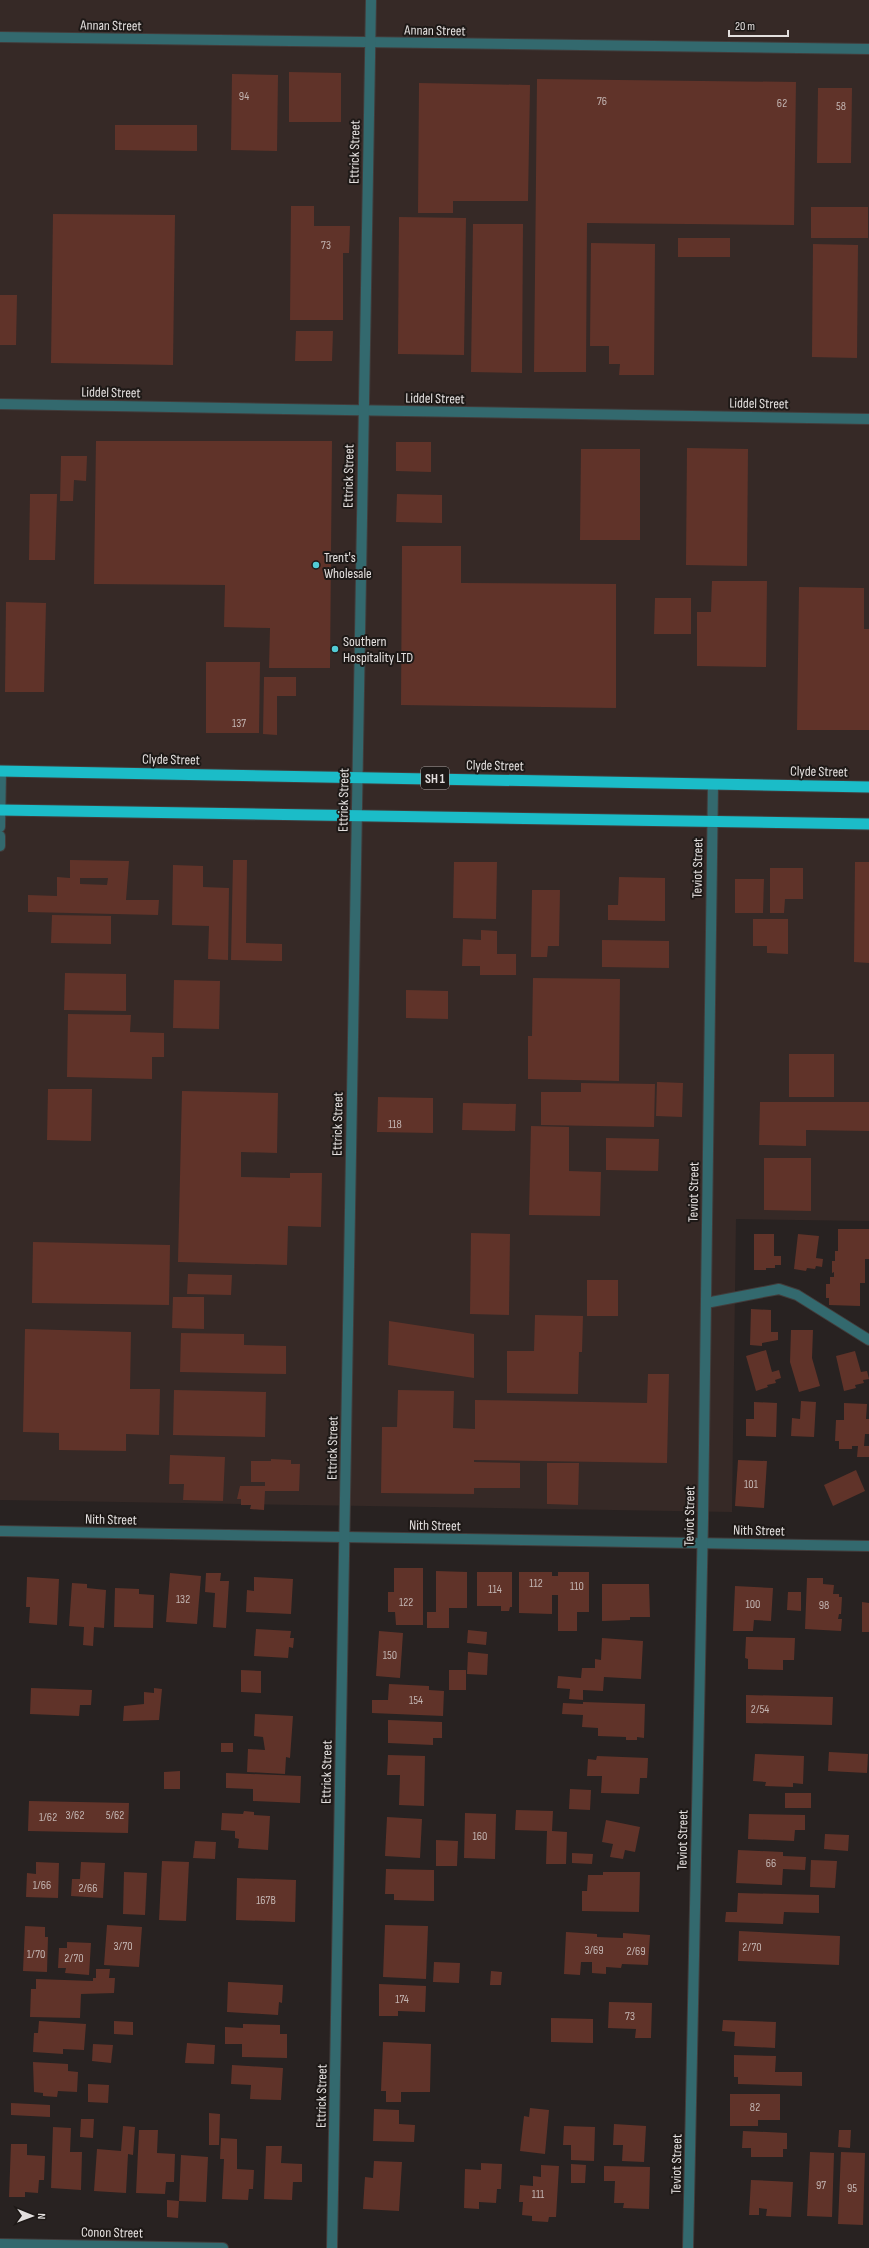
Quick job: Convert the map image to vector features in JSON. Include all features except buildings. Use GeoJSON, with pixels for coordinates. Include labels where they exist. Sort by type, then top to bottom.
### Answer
{"type":"FeatureCollection","features":[{"type":"Feature","properties":{"kind":"highway","name":"Clyde Street"},"geometry":{"type":"LineString","coordinates":[[0,771],[869,787]]}},
{"type":"Feature","properties":{"kind":"highway"},"geometry":{"type":"LineString","coordinates":[[0,810],[869,824]]}},
{"type":"Feature","properties":{"kind":"street","name":"Ettrick Street"},"geometry":{"type":"LineString","coordinates":[[332,2248],[370,0]]}},
{"type":"Feature","properties":{"kind":"street","name":"Annan Street"},"geometry":{"type":"LineString","coordinates":[[0,37],[869,50]]}},
{"type":"Feature","properties":{"kind":"street","name":"Liddel Street"},"geometry":{"type":"LineString","coordinates":[[0,404],[869,419]]}},
{"type":"Feature","properties":{"kind":"street"},"geometry":{"type":"LineString","coordinates":[[0,771],[0,827]]}},
{"type":"Feature","properties":{"kind":"street","name":"Teviot Street"},"geometry":{"type":"LineString","coordinates":[[688,2248],[702,1544],[713,784]]}},
{"type":"Feature","properties":{"kind":"street"},"geometry":{"type":"LineString","coordinates":[[0,836],[0,846]]}},
{"type":"Feature","properties":{"kind":"street"},"geometry":{"type":"LineString","coordinates":[[706,1303],[779,1289],[797,1295],[869,1340]]}},
{"type":"Feature","properties":{"kind":"street","name":"Nith Street"},"geometry":{"type":"LineString","coordinates":[[0,1531],[869,1546]]}},
{"type":"Feature","properties":{"kind":"street","name":"Conon Street"},"geometry":{"type":"LineString","coordinates":[[0,2244],[223,2248]]}},
{"type":"Feature","properties":{"kind":"shaded area"},"geometry":{"type":"Polygon","coordinates":[[[0,0],[869,0],[869,1221],[736,1219],[732,1512],[0,1500],[0,0]]]}},
{"type":"Feature","properties":{"kind":"place","name":"Trent's Wholesale"},"geometry":{"type":"Point","coordinates":[316,565]}},
{"type":"Feature","properties":{"kind":"place","name":"Southern Hospitality LTD"},"geometry":{"type":"Point","coordinates":[335,649]}}]}
